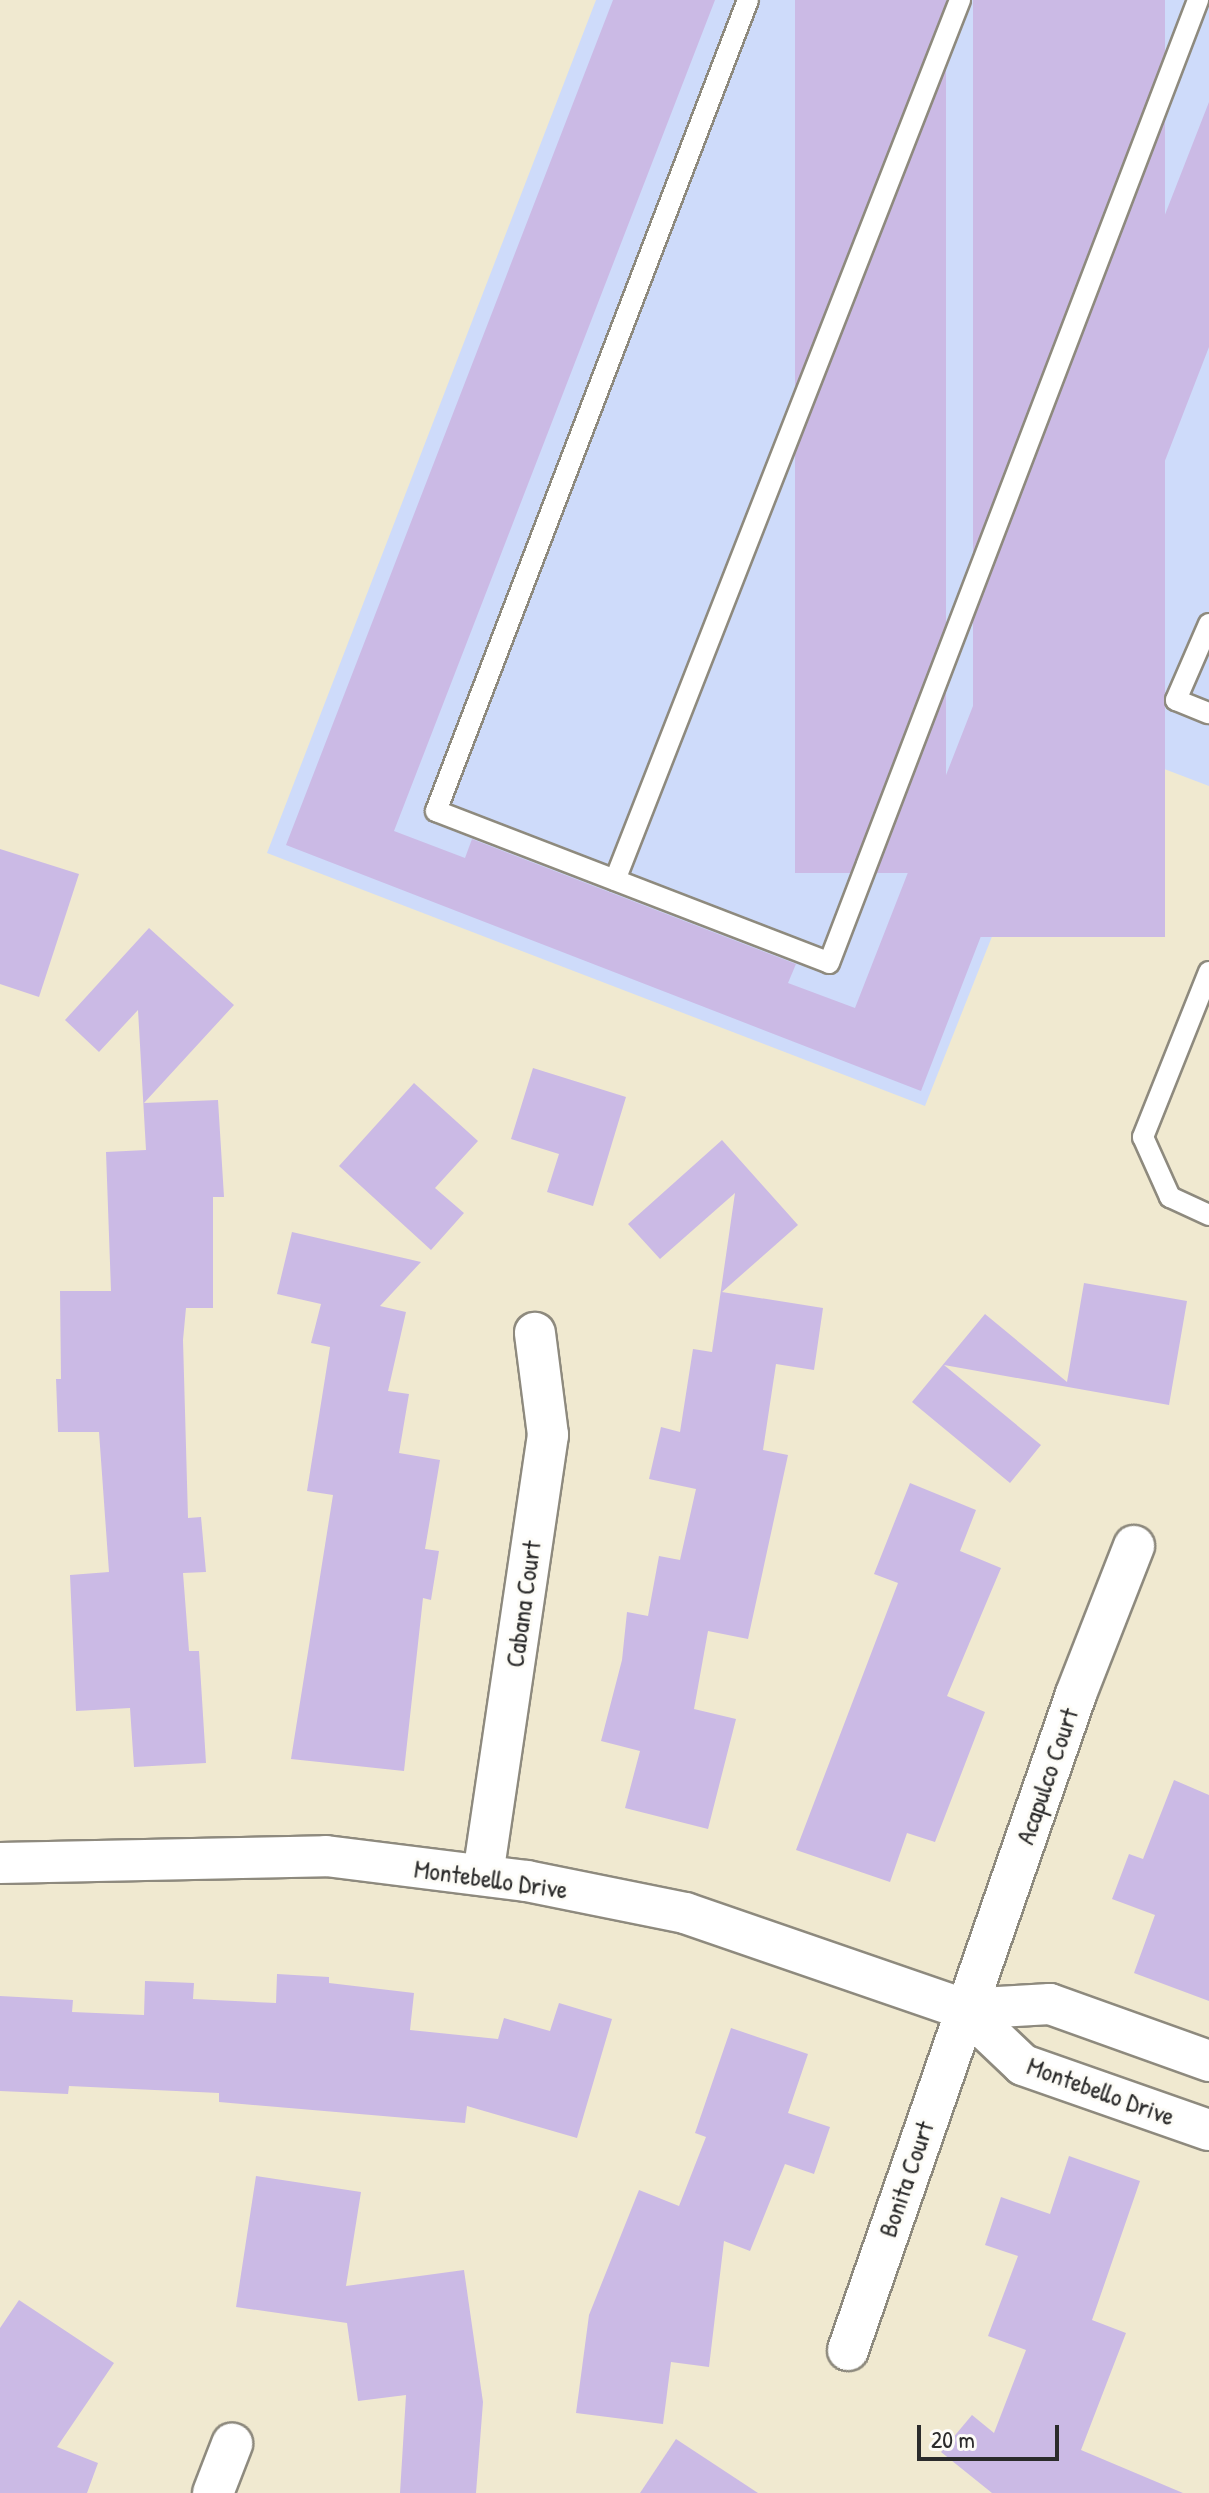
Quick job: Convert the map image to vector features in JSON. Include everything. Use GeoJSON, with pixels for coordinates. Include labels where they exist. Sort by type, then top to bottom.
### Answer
{"type":"FeatureCollection","features":[{"type":"Feature","properties":{"kind":"street","name":"Cabana Court"},"geometry":{"type":"LineString","coordinates":[[483,1875],[548,1435],[535,1333]]}},
{"type":"Feature","properties":{"kind":"street","name":"Acapulco Court"},"geometry":{"type":"LineString","coordinates":[[964,2009],[1134,1546]]}},
{"type":"Feature","properties":{"kind":"street","name":"Montebello Drive"},"geometry":{"type":"LineString","coordinates":[[0,1863],[326,1856],[483,1875],[685,1913],[964,2009],[1050,2004],[1209,2061]]}},
{"type":"Feature","properties":{"kind":"street","name":"Montebello Drive"},"geometry":{"type":"LineString","coordinates":[[964,2009],[1023,2065],[1209,2130]]}},
{"type":"Feature","properties":{"kind":"street","name":"Bonita Court"},"geometry":{"type":"LineString","coordinates":[[848,2350],[964,2009]]}},
{"type":"Feature","properties":{"kind":"street"},"geometry":{"type":"LineString","coordinates":[[213,2493],[232,2444]]}},
{"type":"Feature","properties":{"kind":"lane"},"geometry":{"type":"LineString","coordinates":[[748,0],[436,811],[829,963],[1198,0]]}},
{"type":"Feature","properties":{"kind":"lane"},"geometry":{"type":"LineString","coordinates":[[615,880],[960,0]]}},
{"type":"Feature","properties":{"kind":"lane"},"geometry":{"type":"LineString","coordinates":[[1209,624],[1176,700],[1209,713]]}},
{"type":"Feature","properties":{"kind":"lane"},"geometry":{"type":"LineString","coordinates":[[1209,972],[1143,1137],[1170,1197],[1209,1215]]}},
{"type":"Feature","properties":{"kind":"shaded area"},"geometry":{"type":"Polygon","coordinates":[[[596,0],[1209,0],[1209,786],[1072,734],[925,1106],[267,853],[596,0]]]}},
{"type":"Feature","properties":{"kind":"building"},"geometry":{"type":"Polygon","coordinates":[[[613,0],[715,0],[394,831],[465,858],[472,839],[796,964],[788,983],[855,1008],[1209,102],[1209,347],[921,1091],[286,845],[613,0]]]}},
{"type":"Feature","properties":{"kind":"building"},"geometry":{"type":"Polygon","coordinates":[[[795,0],[946,0],[946,873],[795,873],[795,0]]]}},
{"type":"Feature","properties":{"kind":"building"},"geometry":{"type":"Polygon","coordinates":[[[973,0],[1165,0],[1165,937],[973,937],[973,0]]]}},
{"type":"Feature","properties":{"kind":"building"},"geometry":{"type":"Polygon","coordinates":[[[0,849],[79,874],[39,997],[0,984],[0,849]]]}},
{"type":"Feature","properties":{"kind":"building"},"geometry":{"type":"Polygon","coordinates":[[[149,928],[234,1005],[144,1103],[218,1100],[224,1197],[213,1197],[213,1308],[186,1308],[183,1340],[188,1518],[201,1517],[206,1572],[183,1573],[189,1651],[199,1651],[206,1763],[134,1767],[130,1708],[76,1711],[70,1575],[109,1572],[99,1432],[58,1432],[56,1379],[61,1379],[60,1291],[111,1291],[106,1152],[146,1150],[138,1010],[99,1052],[65,1020],[149,928]]]}},
{"type":"Feature","properties":{"kind":"building"},"geometry":{"type":"Polygon","coordinates":[[[533,1068],[626,1097],[593,1206],[547,1192],[559,1154],[511,1139],[533,1068]]]}},
{"type":"Feature","properties":{"kind":"building"},"geometry":{"type":"Polygon","coordinates":[[[414,1083],[478,1141],[435,1188],[464,1213],[431,1250],[339,1166],[414,1083]]]}},
{"type":"Feature","properties":{"kind":"building"},"geometry":{"type":"Polygon","coordinates":[[[722,1140],[798,1225],[722,1292],[823,1308],[814,1370],[776,1364],[763,1450],[788,1455],[748,1639],[708,1631],[694,1709],[736,1719],[708,1829],[625,1808],[640,1751],[601,1741],[622,1660],[627,1612],[648,1616],[659,1556],[680,1560],[696,1489],[649,1479],[661,1427],[680,1432],[693,1349],[712,1352],[735,1193],[660,1259],[628,1224],[722,1140]]]}},
{"type":"Feature","properties":{"kind":"building"},"geometry":{"type":"Polygon","coordinates":[[[292,1232],[421,1262],[380,1306],[406,1312],[388,1391],[409,1394],[399,1453],[440,1460],[425,1549],[439,1551],[431,1600],[423,1598],[404,1771],[291,1759],[333,1495],[307,1491],[330,1347],[311,1343],[321,1304],[277,1294],[292,1232]]]}},
{"type":"Feature","properties":{"kind":"building"},"geometry":{"type":"Polygon","coordinates":[[[1084,1283],[1187,1301],[1169,1405],[944,1365],[1041,1445],[1010,1483],[912,1402],[985,1314],[1067,1382],[1084,1283]]]}},
{"type":"Feature","properties":{"kind":"building"},"geometry":{"type":"Polygon","coordinates":[[[910,1483],[976,1510],[960,1551],[1001,1568],[947,1696],[985,1712],[935,1842],[907,1833],[890,1882],[796,1850],[898,1583],[874,1574],[910,1483]]]}},
{"type":"Feature","properties":{"kind":"building"},"geometry":{"type":"Polygon","coordinates":[[[1174,1780],[1209,1795],[1209,2001],[1134,1973],[1155,1915],[1112,1899],[1129,1854],[1143,1859],[1174,1780]]]}},
{"type":"Feature","properties":{"kind":"building"},"geometry":{"type":"Polygon","coordinates":[[[277,1974],[329,1977],[329,1983],[414,1993],[410,2030],[498,2039],[504,2018],[550,2031],[559,2003],[612,2019],[577,2138],[467,2106],[465,2123],[219,2102],[219,2093],[69,2086],[68,2094],[0,2091],[0,1996],[73,2000],[72,2012],[144,2015],[145,1981],[194,1983],[193,1999],[276,2003],[277,1974]]]}},
{"type":"Feature","properties":{"kind":"building"},"geometry":{"type":"Polygon","coordinates":[[[731,2028],[808,2054],[788,2113],[830,2127],[814,2174],[785,2164],[750,2251],[724,2241],[709,2367],[671,2362],[663,2424],[576,2413],[589,2315],[639,2190],[679,2206],[706,2137],[695,2133],[731,2028]]]}},
{"type":"Feature","properties":{"kind":"building"},"geometry":{"type":"Polygon","coordinates":[[[1069,2156],[1140,2181],[1092,2320],[1126,2333],[1081,2450],[1183,2493],[992,2493],[941,2452],[972,2415],[994,2433],[1026,2350],[988,2336],[1018,2256],[985,2245],[1001,2197],[1050,2214],[1069,2156]]]}},
{"type":"Feature","properties":{"kind":"building"},"geometry":{"type":"Polygon","coordinates":[[[256,2176],[361,2192],[346,2286],[464,2270],[483,2402],[476,2493],[400,2493],[406,2395],[358,2401],[347,2323],[236,2307],[256,2176]]]}},
{"type":"Feature","properties":{"kind":"building"},"geometry":{"type":"Polygon","coordinates":[[[19,2300],[114,2363],[57,2447],[98,2463],[87,2493],[0,2493],[0,2328],[19,2300]]]}},
{"type":"Feature","properties":{"kind":"building"},"geometry":{"type":"Polygon","coordinates":[[[676,2439],[758,2493],[640,2493],[676,2439]]]}}]}
